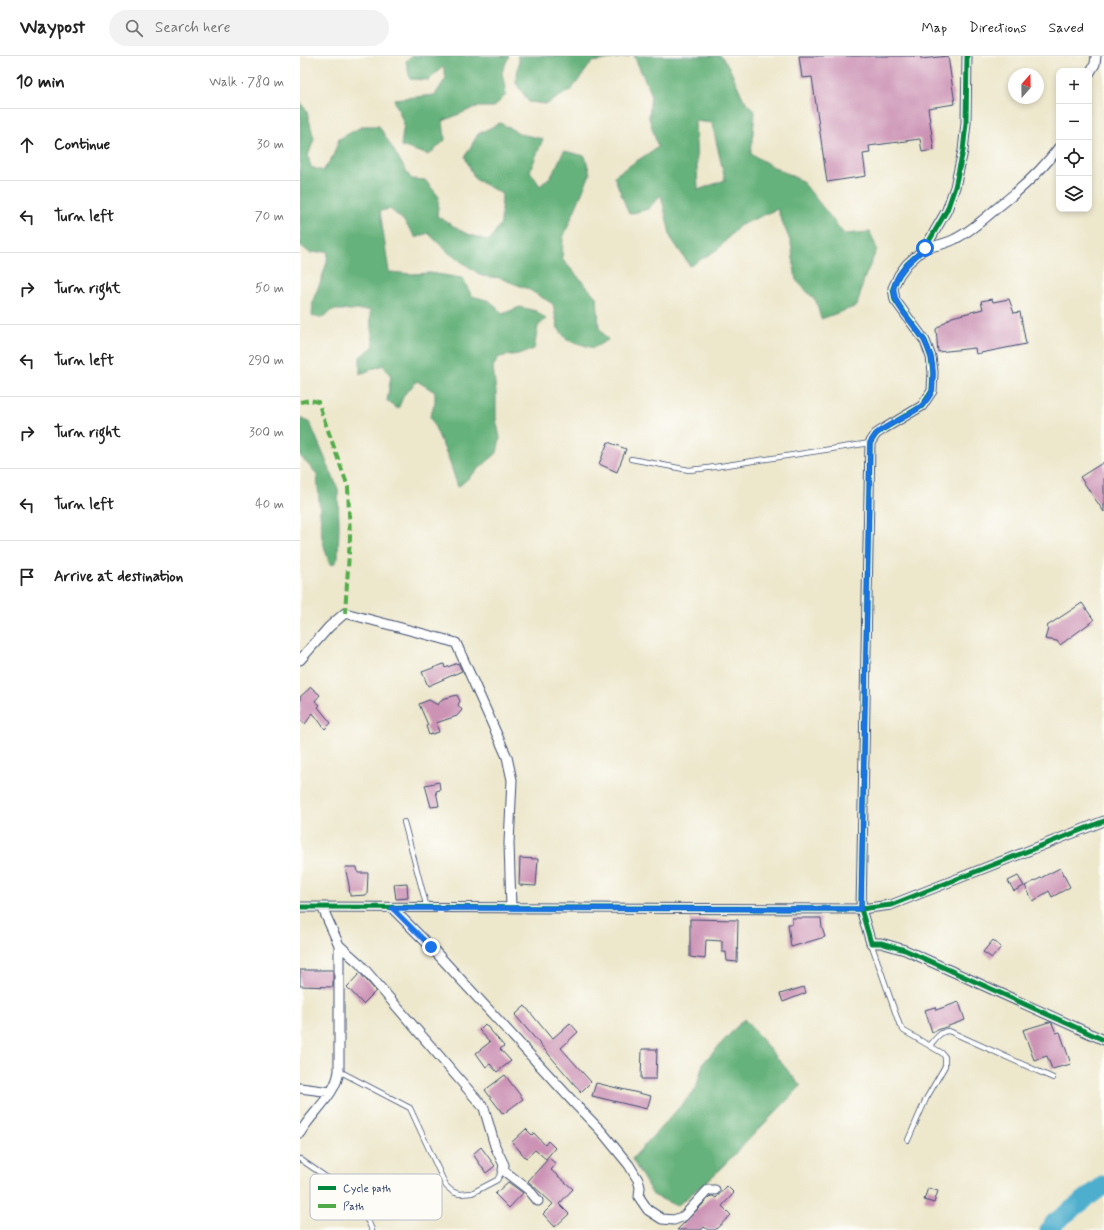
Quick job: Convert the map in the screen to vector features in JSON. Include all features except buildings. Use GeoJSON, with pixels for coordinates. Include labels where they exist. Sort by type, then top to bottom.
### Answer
{"type":"FeatureCollection","features":[{"type":"Feature","properties":{"kind":"street"},"geometry":{"type":"LineString","coordinates":[[967,56],[966,123],[963,151],[955,187],[947,210],[925,248],[907,264],[899,275],[894,288],[895,300],[925,341],[931,357],[933,372],[932,391],[922,406],[876,434],[870,443],[861,909],[870,943],[881,943],[905,950],[1104,1040]]}},
{"type":"Feature","properties":{"kind":"street"},"geometry":{"type":"LineString","coordinates":[[1092,69],[1095,64],[1096,56]]}},
{"type":"Feature","properties":{"kind":"street"},"geometry":{"type":"LineString","coordinates":[[925,248],[954,240],[972,229],[1032,177],[1048,162],[1056,151]]}},
{"type":"Feature","properties":{"kind":"street"},"geometry":{"type":"LineString","coordinates":[[300,659],[329,627],[345,613],[456,643],[507,757],[512,780],[509,843],[511,908]]}},
{"type":"Feature","properties":{"kind":"street"},"geometry":{"type":"LineString","coordinates":[[300,908],[861,909],[891,905],[1104,820]]}},
{"type":"Feature","properties":{"kind":"street"},"geometry":{"type":"LineString","coordinates":[[322,908],[339,945],[360,964],[484,1108],[495,1146],[504,1165],[503,1170],[529,1190],[538,1201]]}},
{"type":"Feature","properties":{"kind":"street"},"geometry":{"type":"LineString","coordinates":[[392,908],[431,947],[602,1132],[629,1165],[638,1180],[640,1187],[639,1197],[648,1210],[662,1219],[674,1220],[684,1216],[708,1190],[715,1190]]}},
{"type":"Feature","properties":{"kind":"street"},"geometry":{"type":"LineString","coordinates":[[300,1133],[331,1092],[338,1080],[339,945]]}},
{"type":"Feature","properties":{"kind":"street"},"geometry":{"type":"LineString","coordinates":[[300,1088],[331,1092]]}},
{"type":"Feature","properties":{"kind":"lane"},"geometry":{"type":"LineString","coordinates":[[631,459],[689,470],[870,443]]}},
{"type":"Feature","properties":{"kind":"lane"},"geometry":{"type":"LineString","coordinates":[[404,822],[428,908]]}},
{"type":"Feature","properties":{"kind":"lane"},"geometry":{"type":"LineString","coordinates":[[870,943],[900,1026],[904,1031],[930,1045],[945,1056],[945,1066],[926,1099],[908,1140]]}},
{"type":"Feature","properties":{"kind":"lane"},"geometry":{"type":"LineString","coordinates":[[930,1045],[940,1034],[949,1031],[1053,1078]]}},
{"type":"Feature","properties":{"kind":"lane"},"geometry":{"type":"LineString","coordinates":[[339,1071],[410,1108],[440,1174]]}},
{"type":"Feature","properties":{"kind":"lane"},"geometry":{"type":"LineString","coordinates":[[300,1159],[322,1174]]}},
{"type":"Feature","properties":{"kind":"lane"},"geometry":{"type":"LineString","coordinates":[[442,1177],[446,1186],[452,1192],[460,1194],[472,1193],[497,1180],[503,1170]]}},
{"type":"Feature","properties":{"kind":"lane"},"geometry":{"type":"LineString","coordinates":[[367,1220],[372,1230]]}},
{"type":"Feature","properties":{"kind":"green space"},"geometry":{"type":"Polygon","coordinates":[[[412,56],[509,56],[502,72],[506,95],[494,107],[476,107],[443,121],[445,140],[429,155],[401,146],[404,124],[394,99],[435,95],[446,78],[443,66],[429,80],[410,79],[406,61],[412,56]]]}},
{"type":"Feature","properties":{"kind":"green space"},"geometry":{"type":"Polygon","coordinates":[[[517,56],[630,56],[592,62],[572,89],[547,104],[529,102],[516,83],[519,61],[517,56]]]}},
{"type":"Feature","properties":{"kind":"green space"},"geometry":{"type":"Polygon","coordinates":[[[634,56],[721,56],[728,65],[743,98],[755,112],[751,154],[802,181],[844,234],[870,232],[877,249],[864,279],[857,306],[821,319],[816,301],[796,280],[791,243],[777,209],[739,226],[718,249],[690,266],[671,238],[661,195],[648,209],[629,214],[614,176],[658,147],[649,118],[651,93],[634,56]],[[695,121],[698,190],[725,180],[712,123],[695,121]]]}},
{"type":"Feature","properties":{"kind":"green space"},"geometry":{"type":"Polygon","coordinates":[[[300,101],[307,112],[314,139],[308,156],[311,167],[323,171],[333,156],[339,139],[363,126],[379,126],[411,179],[425,180],[439,197],[437,216],[465,233],[489,241],[501,223],[502,194],[475,179],[465,157],[478,134],[500,123],[521,134],[543,139],[530,171],[540,186],[552,175],[564,151],[585,156],[590,174],[563,238],[562,259],[597,298],[599,328],[608,340],[593,348],[567,340],[558,328],[553,304],[528,289],[500,278],[482,276],[449,253],[428,233],[416,238],[403,220],[390,209],[380,211],[389,272],[412,274],[430,273],[462,278],[472,296],[490,301],[502,314],[520,307],[536,311],[546,319],[538,326],[534,349],[518,354],[499,357],[493,367],[496,393],[496,419],[500,438],[497,453],[458,487],[448,457],[430,416],[435,403],[435,392],[417,381],[404,395],[398,409],[387,401],[391,376],[383,365],[360,374],[360,357],[374,346],[370,310],[332,310],[322,318],[312,316],[313,300],[327,262],[328,251],[310,253],[300,245],[300,101]]]}},
{"type":"Feature","properties":{"kind":"green space"},"geometry":{"type":"Polygon","coordinates":[[[300,418],[310,423],[338,489],[338,558],[333,565],[329,563],[322,538],[317,474],[300,456],[300,418]]]}},
{"type":"Feature","properties":{"kind":"green space"},"geometry":{"type":"Polygon","coordinates":[[[744,1019],[801,1086],[714,1175],[677,1206],[653,1195],[632,1159],[696,1089],[703,1063],[744,1019]]]}},
{"type":"Feature","properties":{"kind":"waterway"},"geometry":{"type":"LineString","coordinates":[[1049,1230],[1055,1222],[1104,1185]]}},
{"type":"Feature","properties":{"kind":"marked path"},"geometry":{"type":"LineString","coordinates":[[300,402],[310,400],[318,402],[348,487],[350,538],[345,613]]}},
{"type":"Feature","properties":{"kind":"cycle path"},"geometry":{"type":"LineString","coordinates":[[967,56],[966,123],[963,151],[955,187],[947,210],[925,248],[907,264],[899,275],[893,288],[895,300],[925,341],[931,357],[933,372],[932,391],[922,406],[876,434],[870,443],[861,909],[871,943],[881,943],[905,950],[1104,1040]]}},
{"type":"Feature","properties":{"kind":"cycle path"},"geometry":{"type":"LineString","coordinates":[[300,907],[861,909],[891,905],[1104,821]]}},
{"type":"Feature","properties":{"kind":"route"},"geometry":{"type":"LineString","coordinates":[[431,947],[392,908],[861,909],[870,443],[876,434],[922,406],[932,391],[933,372],[931,357],[925,341],[895,300],[894,288],[899,275],[907,264],[925,248]]}}]}
